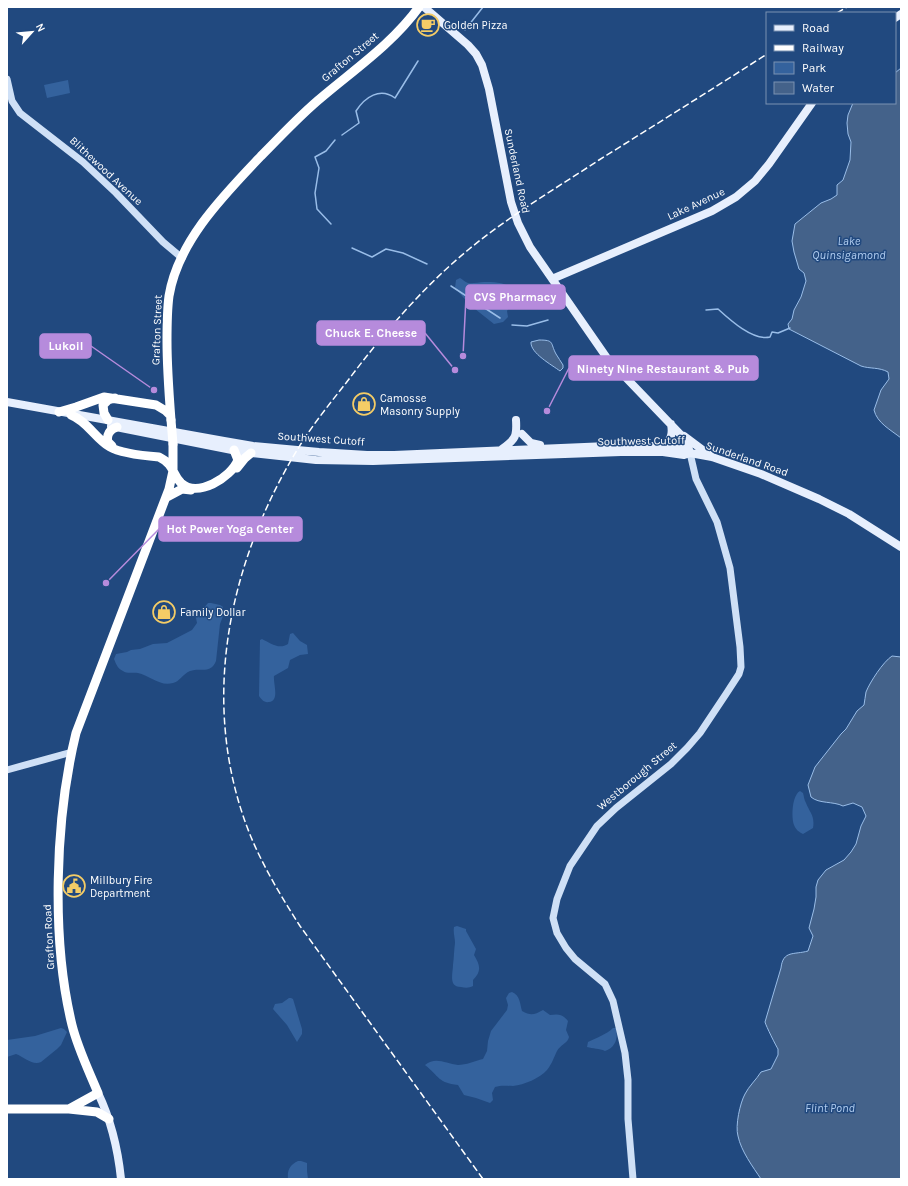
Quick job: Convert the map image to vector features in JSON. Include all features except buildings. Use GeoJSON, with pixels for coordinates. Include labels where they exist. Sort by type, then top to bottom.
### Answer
{"type":"FeatureCollection","features":[{"type":"Feature","properties":{"kind":"highway","name":"Grafton Street"},"geometry":{"type":"LineString","coordinates":[[93,689],[167,497],[173,471],[173,448],[167,360],[168,309],[171,288],[182,258],[211,212],[286,129],[305,111],[380,48],[408,22],[419,7]]}},
{"type":"Feature","properties":{"kind":"highway"},"geometry":{"type":"LineString","coordinates":[[156,405],[162,403],[169,396]]}},
{"type":"Feature","properties":{"kind":"highway"},"geometry":{"type":"LineString","coordinates":[[59,412],[100,398],[108,397],[156,405],[166,411],[170,417]]}},
{"type":"Feature","properties":{"kind":"highway"},"geometry":{"type":"LineString","coordinates":[[108,420],[104,413],[103,405],[108,400],[115,398]]}},
{"type":"Feature","properties":{"kind":"highway"},"geometry":{"type":"LineString","coordinates":[[74,417],[110,447],[159,457],[169,464],[180,482],[187,487],[194,488],[209,485],[225,477],[235,467],[238,460],[234,450]]}},
{"type":"Feature","properties":{"kind":"highway"},"geometry":{"type":"LineString","coordinates":[[117,427],[110,432],[107,438],[108,442],[114,447],[162,457],[173,448]]}},
{"type":"Feature","properties":{"kind":"highway"},"geometry":{"type":"LineString","coordinates":[[167,497],[182,489],[198,490],[218,484],[227,478],[242,460],[251,453]]}},
{"type":"Feature","properties":{"kind":"highway","name":"Grafton Road"},"geometry":{"type":"LineString","coordinates":[[93,689],[76,733],[67,779],[60,849],[59,921],[66,996],[73,1026],[85,1063],[98,1093]]}},
{"type":"Feature","properties":{"kind":"highway"},"geometry":{"type":"LineString","coordinates":[[7,1105],[57,1106],[98,1093]]}},
{"type":"Feature","properties":{"kind":"highway"},"geometry":{"type":"LineString","coordinates":[[69,1109],[98,1093]]}},
{"type":"Feature","properties":{"kind":"highway"},"geometry":{"type":"LineString","coordinates":[[7,1109],[69,1109],[97,1112],[109,1119]]}},
{"type":"Feature","properties":{"kind":"main road","name":"Sunderland Road"},"geometry":{"type":"LineString","coordinates":[[424,7],[468,45],[480,60],[489,89],[511,202],[528,243],[607,358],[672,424],[687,443],[690,452],[712,457],[774,478],[844,511],[901,546]]}},
{"type":"Feature","properties":{"kind":"main road","name":"Lake Avenue"},"geometry":{"type":"LineString","coordinates":[[552,279],[712,211],[731,200],[749,187],[761,174],[811,104]]}},
{"type":"Feature","properties":{"kind":"main road","name":"Southwest Cutoff"},"geometry":{"type":"LineString","coordinates":[[7,402],[238,443],[319,452],[394,455],[501,449],[641,445],[684,449],[690,452]]}},
{"type":"Feature","properties":{"kind":"main road","name":"Southwest Cutoff"},"geometry":{"type":"LineString","coordinates":[[59,412],[117,427],[234,450],[316,460],[354,462],[621,452],[662,452],[684,455],[690,452]]}},
{"type":"Feature","properties":{"kind":"main road"},"geometry":{"type":"LineString","coordinates":[[501,449],[511,443],[515,438],[516,420]]}},
{"type":"Feature","properties":{"kind":"main road"},"geometry":{"type":"LineString","coordinates":[[662,447],[672,436],[672,424]]}},
{"type":"Feature","properties":{"kind":"main road"},"geometry":{"type":"LineString","coordinates":[[522,434],[527,440],[537,445],[566,447]]}},
{"type":"Feature","properties":{"kind":"main road"},"geometry":{"type":"LineString","coordinates":[[681,435],[703,449],[712,457]]}},
{"type":"Feature","properties":{"kind":"main road","name":"Grafton Road"},"geometry":{"type":"LineString","coordinates":[[98,1093],[109,1119],[118,1154],[121,1179]]}},
{"type":"Feature","properties":{"kind":"street","name":"Blithewood Avenue"},"geometry":{"type":"LineString","coordinates":[[7,80],[12,99],[20,113],[83,162],[116,193],[163,242],[182,258]]}},
{"type":"Feature","properties":{"kind":"street","name":"Westborough Street"},"geometry":{"type":"LineString","coordinates":[[633,1179],[628,1119],[628,1080],[625,1053],[623,1038],[613,1001],[605,984],[576,959],[566,948],[557,933],[553,918],[557,899],[566,874],[591,834],[609,814],[660,773],[687,748],[700,733],[739,674],[741,667],[736,607],[730,565],[717,522],[696,479],[690,452]]}},
{"type":"Feature","properties":{"kind":"street"},"geometry":{"type":"LineString","coordinates":[[7,770],[72,752]]}},
{"type":"Feature","properties":{"kind":"green space"},"geometry":{"type":"Polygon","coordinates":[[[68,80],[70,93],[47,98],[44,85],[68,80]]]}},
{"type":"Feature","properties":{"kind":"green space"},"geometry":{"type":"Polygon","coordinates":[[[460,278],[468,283],[498,283],[507,285],[511,288],[515,296],[507,311],[508,317],[503,322],[494,324],[470,305],[455,288],[456,280],[460,278]]]}},
{"type":"Feature","properties":{"kind":"green space"},"geometry":{"type":"Polygon","coordinates":[[[208,603],[223,607],[216,661],[211,668],[190,671],[177,681],[168,684],[159,682],[142,674],[125,672],[117,666],[114,659],[116,654],[140,649],[153,644],[167,643],[192,630],[197,623],[195,613],[203,609],[208,603]]]}},
{"type":"Feature","properties":{"kind":"green space"},"geometry":{"type":"Polygon","coordinates":[[[293,633],[300,641],[307,645],[308,654],[300,655],[290,660],[288,668],[274,676],[274,698],[269,702],[264,701],[259,696],[260,640],[262,639],[278,646],[285,646],[288,644],[290,634],[293,633]]]}},
{"type":"Feature","properties":{"kind":"green space"},"geometry":{"type":"Polygon","coordinates":[[[800,791],[803,793],[813,820],[813,828],[803,834],[799,832],[793,822],[795,797],[800,791]]]}},
{"type":"Feature","properties":{"kind":"green space"},"geometry":{"type":"Polygon","coordinates":[[[457,926],[466,929],[476,949],[474,955],[479,965],[478,974],[473,980],[473,986],[464,988],[454,985],[452,979],[455,943],[454,927],[457,926]]]}},
{"type":"Feature","properties":{"kind":"green space"},"geometry":{"type":"Polygon","coordinates":[[[512,992],[517,995],[522,1011],[525,1013],[532,1014],[543,1010],[550,1015],[564,1017],[568,1021],[566,1030],[569,1037],[558,1049],[547,1070],[527,1083],[513,1086],[495,1087],[492,1093],[493,1100],[490,1103],[464,1095],[458,1085],[442,1081],[425,1065],[433,1061],[441,1061],[461,1065],[483,1059],[487,1051],[491,1031],[507,1010],[508,1005],[506,998],[509,993],[512,992]]]}},
{"type":"Feature","properties":{"kind":"green space"},"geometry":{"type":"Polygon","coordinates":[[[289,998],[293,999],[302,1029],[302,1034],[297,1042],[287,1025],[273,1009],[275,1004],[282,1003],[289,998]]]}},
{"type":"Feature","properties":{"kind":"green space"},"geometry":{"type":"Polygon","coordinates":[[[61,1028],[67,1032],[61,1045],[41,1062],[35,1063],[16,1054],[7,1057],[7,1040],[35,1036],[61,1028]]]}},
{"type":"Feature","properties":{"kind":"green space"},"geometry":{"type":"Polygon","coordinates":[[[613,1028],[616,1028],[617,1035],[612,1047],[605,1051],[587,1047],[588,1042],[605,1034],[613,1028]]]}},
{"type":"Feature","properties":{"kind":"green space"},"geometry":{"type":"Polygon","coordinates":[[[298,1161],[307,1163],[308,1179],[288,1179],[290,1168],[298,1161]]]}},
{"type":"Feature","properties":{"kind":"water","name":"Lake Quinsigamond"},"geometry":{"type":"Polygon","coordinates":[[[901,68],[901,438],[878,419],[874,410],[881,390],[889,379],[888,372],[881,369],[861,366],[789,329],[788,324],[792,319],[794,310],[801,297],[806,281],[804,273],[799,269],[794,252],[792,241],[795,224],[821,203],[837,195],[837,185],[843,180],[850,160],[851,142],[848,134],[847,123],[848,115],[853,104],[896,104],[896,72],[901,68]]]}},
{"type":"Feature","properties":{"kind":"water"},"geometry":{"type":"Polygon","coordinates":[[[539,340],[548,341],[551,343],[563,365],[563,368],[560,371],[534,350],[531,342],[539,340]]]}},
{"type":"Feature","properties":{"kind":"water","name":"Flint Pond"},"geometry":{"type":"Polygon","coordinates":[[[892,656],[901,657],[901,1179],[761,1179],[744,1153],[738,1136],[738,1115],[741,1103],[745,1094],[761,1072],[771,1069],[778,1055],[778,1049],[765,1022],[782,962],[784,958],[790,954],[808,951],[813,936],[809,928],[814,909],[818,880],[826,870],[844,860],[851,852],[856,844],[861,826],[866,816],[862,807],[853,803],[843,806],[814,799],[811,797],[808,785],[815,767],[846,729],[857,711],[864,705],[866,692],[870,683],[881,667],[892,656]]]}},
{"type":"Feature","properties":{"kind":"waterway"},"geometry":{"type":"LineString","coordinates":[[465,30],[483,7]]}},
{"type":"Feature","properties":{"kind":"waterway"},"geometry":{"type":"LineString","coordinates":[[342,135],[359,123],[356,111],[368,98],[373,95],[384,93],[395,98],[418,61]]}},
{"type":"Feature","properties":{"kind":"waterway"},"geometry":{"type":"LineString","coordinates":[[331,224],[317,209],[315,193],[319,168],[315,157],[326,151],[335,140]]}},
{"type":"Feature","properties":{"kind":"waterway"},"geometry":{"type":"LineString","coordinates":[[352,248],[372,257],[386,249],[403,253],[427,264]]}},
{"type":"Feature","properties":{"kind":"waterway"},"geometry":{"type":"LineString","coordinates":[[451,286],[500,318]]}},
{"type":"Feature","properties":{"kind":"waterway"},"geometry":{"type":"LineString","coordinates":[[706,310],[718,309],[742,329],[756,336],[770,337],[772,332],[778,333],[790,328]]}},
{"type":"Feature","properties":{"kind":"waterway"},"geometry":{"type":"LineString","coordinates":[[512,325],[527,326],[548,320]]}},
{"type":"Feature","properties":{"kind":"railway"},"geometry":{"type":"LineString","coordinates":[[839,12],[847,7]]}},
{"type":"Feature","properties":{"kind":"railway"},"geometry":{"type":"LineString","coordinates":[[483,1179],[300,926],[274,883],[251,837],[235,787],[226,736],[224,685],[228,634],[239,584],[255,535],[276,487],[302,442],[323,412],[374,347],[419,296],[468,250],[516,214],[766,55]]}},
{"type":"Feature","properties":{"kind":"place","name":"Golden Pizza"},"geometry":{"type":"Point","coordinates":[428,25]}},
{"type":"Feature","properties":{"kind":"place","name":"CVS Pharmacy"},"geometry":{"type":"Point","coordinates":[463,356]}},
{"type":"Feature","properties":{"kind":"place","name":"Chuck E. Cheese"},"geometry":{"type":"Point","coordinates":[455,370]}},
{"type":"Feature","properties":{"kind":"place","name":"Lukoil"},"geometry":{"type":"Point","coordinates":[154,390]}},
{"type":"Feature","properties":{"kind":"place","name":"Camosse Masonry Supply"},"geometry":{"type":"Point","coordinates":[364,404]}},
{"type":"Feature","properties":{"kind":"place","name":"Ninety Nine Restaurant & Pub"},"geometry":{"type":"Point","coordinates":[547,411]}},
{"type":"Feature","properties":{"kind":"place","name":"Hot Power Yoga Center"},"geometry":{"type":"Point","coordinates":[106,583]}},
{"type":"Feature","properties":{"kind":"place","name":"Family Dollar"},"geometry":{"type":"Point","coordinates":[164,612]}},
{"type":"Feature","properties":{"kind":"place","name":"Millbury Fire Department"},"geometry":{"type":"Point","coordinates":[74,886]}}]}
